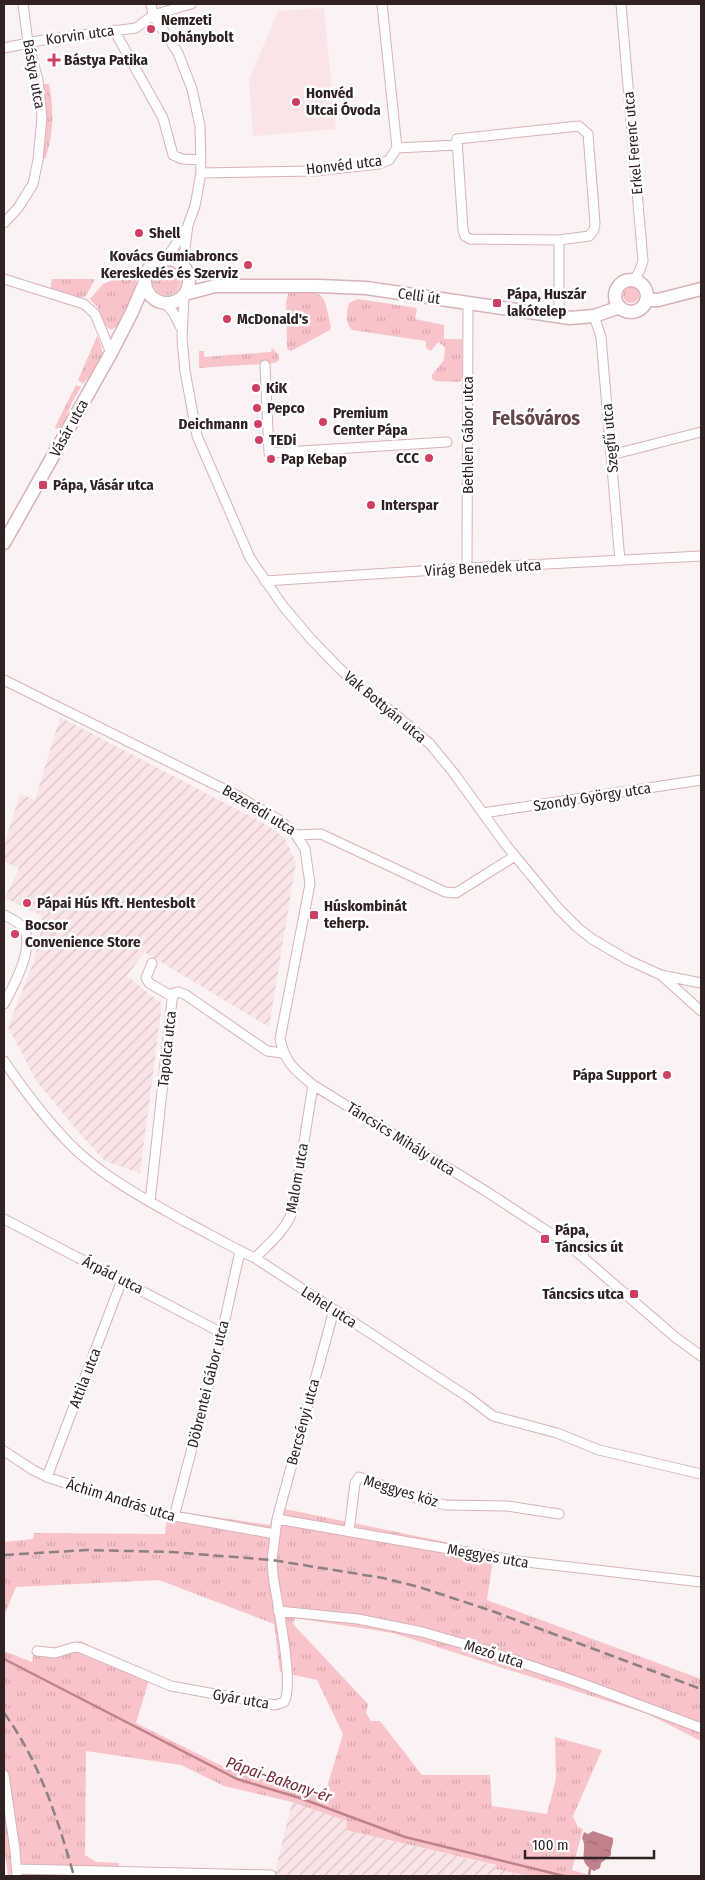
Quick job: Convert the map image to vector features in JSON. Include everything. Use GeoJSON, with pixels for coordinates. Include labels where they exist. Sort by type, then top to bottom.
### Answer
{"type":"FeatureCollection","features":[{"type":"Feature","properties":{"kind":"street","name":"Bástya utca"},"geometry":{"type":"LineString","coordinates":[[4,223],[18,208],[33,184],[38,160],[42,117],[38,80],[28,43],[22,4]]}},
{"type":"Feature","properties":{"kind":"street"},"geometry":{"type":"LineString","coordinates":[[151,4],[153,16],[178,53],[192,89],[200,126],[201,173],[195,206],[188,225],[170,253],[150,266],[147,271],[145,282],[149,293],[160,302]]}},
{"type":"Feature","properties":{"kind":"street","name":"Korvin utca"},"geometry":{"type":"LineString","coordinates":[[4,48],[136,28],[153,16],[191,4]]}},
{"type":"Feature","properties":{"kind":"street","name":"Honvéd utca"},"geometry":{"type":"LineString","coordinates":[[201,173],[315,171],[379,164],[389,160],[397,148],[382,4]]}},
{"type":"Feature","properties":{"kind":"street","name":"Erkel Ferenc utca"},"geometry":{"type":"LineString","coordinates":[[621,4],[643,261],[634,280]]}},
{"type":"Feature","properties":{"kind":"street"},"geometry":{"type":"LineString","coordinates":[[114,30],[163,118],[173,156],[182,159],[201,160]]}},
{"type":"Feature","properties":{"kind":"street"},"geometry":{"type":"LineString","coordinates":[[579,126],[585,129],[588,134],[594,230],[589,236],[582,238],[559,240],[470,239],[465,236],[463,230],[457,139],[579,126]]}},
{"type":"Feature","properties":{"kind":"street"},"geometry":{"type":"LineString","coordinates":[[397,148],[457,145]]}},
{"type":"Feature","properties":{"kind":"street"},"geometry":{"type":"LineString","coordinates":[[132,312],[160,302],[174,302],[184,295],[189,282],[185,248],[188,225]]}},
{"type":"Feature","properties":{"kind":"street"},"geometry":{"type":"LineString","coordinates":[[559,240],[559,317]]}},
{"type":"Feature","properties":{"kind":"street"},"geometry":{"type":"LineString","coordinates":[[161,259],[170,258],[178,261],[186,269]]}},
{"type":"Feature","properties":{"kind":"street","name":"Celli út"},"geometry":{"type":"LineString","coordinates":[[186,269],[202,281],[215,286]]}},
{"type":"Feature","properties":{"kind":"street"},"geometry":{"type":"LineString","coordinates":[[4,279],[84,304],[95,314],[111,353]]}},
{"type":"Feature","properties":{"kind":"street"},"geometry":{"type":"LineString","coordinates":[[620,307],[617,302],[616,291],[623,282],[634,280],[639,282],[646,290],[646,300]]}},
{"type":"Feature","properties":{"kind":"street","name":"Vásár utca"},"geometry":{"type":"LineString","coordinates":[[4,543],[111,353],[145,282]]}},
{"type":"Feature","properties":{"kind":"street","name":"Celli út"},"geometry":{"type":"LineString","coordinates":[[184,295],[215,286],[366,288],[570,318],[594,316],[620,307],[624,310],[635,311],[646,300],[658,300],[701,289]]}},
{"type":"Feature","properties":{"kind":"street","name":"Vak Bottyán utca"},"geometry":{"type":"LineString","coordinates":[[184,295],[182,328],[185,371],[197,436],[250,558],[265,580],[310,638],[339,668],[363,690],[430,744],[515,856],[558,908],[578,928],[592,940],[628,960],[661,975],[701,1011]]}},
{"type":"Feature","properties":{"kind":"street","name":"Vak Bottyán utca"},"geometry":{"type":"LineString","coordinates":[[160,302],[172,312],[182,328]]}},
{"type":"Feature","properties":{"kind":"street","name":"Bethlen Gábor utca"},"geometry":{"type":"LineString","coordinates":[[467,568],[468,302]]}},
{"type":"Feature","properties":{"kind":"street","name":"Szegfű utca"},"geometry":{"type":"LineString","coordinates":[[594,316],[601,337],[620,561]]}},
{"type":"Feature","properties":{"kind":"street"},"geometry":{"type":"LineString","coordinates":[[265,365],[269,453],[447,442]]}},
{"type":"Feature","properties":{"kind":"street"},"geometry":{"type":"LineString","coordinates":[[611,454],[701,432]]}},
{"type":"Feature","properties":{"kind":"street","name":"Virág Benedek utca"},"geometry":{"type":"LineString","coordinates":[[265,580],[701,556]]}},
{"type":"Feature","properties":{"kind":"street","name":"Bezerédi utca"},"geometry":{"type":"LineString","coordinates":[[4,680],[234,794],[281,821],[296,835],[321,834],[445,892],[456,893],[515,856]]}},
{"type":"Feature","properties":{"kind":"street","name":"Szondy György utca"},"geometry":{"type":"LineString","coordinates":[[483,814],[701,780]]}},
{"type":"Feature","properties":{"kind":"street"},"geometry":{"type":"LineString","coordinates":[[282,1053],[280,1039],[310,884],[305,849],[296,835]]}},
{"type":"Feature","properties":{"kind":"street"},"geometry":{"type":"LineString","coordinates":[[4,915],[19,923],[24,929],[27,944],[16,981],[4,1004]]}},
{"type":"Feature","properties":{"kind":"street"},"geometry":{"type":"LineString","coordinates":[[152,963],[146,978],[149,982],[173,997]]}},
{"type":"Feature","properties":{"kind":"street"},"geometry":{"type":"LineString","coordinates":[[661,975],[701,982]]}},
{"type":"Feature","properties":{"kind":"street","name":"Tapolca utca"},"geometry":{"type":"LineString","coordinates":[[150,1202],[174,993],[180,992],[186,995],[267,1051],[282,1053]]}},
{"type":"Feature","properties":{"kind":"street","name":"Táncsics Mihály utca"},"geometry":{"type":"LineString","coordinates":[[282,1053],[291,1067],[313,1085],[484,1190],[570,1246],[675,1337],[701,1356]]}},
{"type":"Feature","properties":{"kind":"street","name":"Lehel utca"},"geometry":{"type":"LineString","coordinates":[[4,1061],[28,1097],[64,1138],[93,1165],[150,1202],[256,1258],[468,1397],[493,1416],[556,1433],[599,1450],[701,1474]]}},
{"type":"Feature","properties":{"kind":"street","name":"Malom utca"},"geometry":{"type":"LineString","coordinates":[[256,1258],[290,1220],[313,1085]]}},
{"type":"Feature","properties":{"kind":"street","name":"Árpád utca"},"geometry":{"type":"LineString","coordinates":[[4,1219],[222,1333]]}},
{"type":"Feature","properties":{"kind":"street","name":"Döbrentei Gábor utca"},"geometry":{"type":"LineString","coordinates":[[174,1517],[222,1333],[240,1251]]}},
{"type":"Feature","properties":{"kind":"street","name":"Attila utca"},"geometry":{"type":"LineString","coordinates":[[47,1477],[122,1280]]}},
{"type":"Feature","properties":{"kind":"street","name":"Bercsényi utca"},"geometry":{"type":"LineString","coordinates":[[275,1534],[277,1519],[334,1310]]}},
{"type":"Feature","properties":{"kind":"street","name":"Áchim András utca"},"geometry":{"type":"LineString","coordinates":[[4,1451],[47,1477],[152,1512],[275,1534]]}},
{"type":"Feature","properties":{"kind":"street","name":"Meggyes köz"},"geometry":{"type":"LineString","coordinates":[[348,1531],[354,1482],[359,1477],[423,1500],[446,1505],[508,1506],[559,1514]]}},
{"type":"Feature","properties":{"kind":"street","name":"Meggyes utca"},"geometry":{"type":"LineString","coordinates":[[277,1519],[518,1561],[701,1582]]}},
{"type":"Feature","properties":{"kind":"street","name":"Gyár utca"},"geometry":{"type":"LineString","coordinates":[[37,1651],[56,1653],[75,1647],[80,1648],[171,1686],[280,1705],[286,1698],[287,1672],[273,1575],[275,1534]]}},
{"type":"Feature","properties":{"kind":"street","name":"Mező utca"},"geometry":{"type":"LineString","coordinates":[[278,1611],[358,1619],[422,1632],[491,1652],[701,1728]]}},
{"type":"Feature","properties":{"kind":"street"},"geometry":{"type":"LineString","coordinates":[[4,1775],[7,1814],[17,1873],[271,1875]]}},
{"type":"Feature","properties":{"kind":"shaded area"},"geometry":{"type":"Polygon","coordinates":[[[324,8],[336,129],[253,136],[249,80],[278,11],[324,8]]]}},
{"type":"Feature","properties":{"kind":"shaded area"},"geometry":{"type":"Polygon","coordinates":[[[60,717],[263,823],[284,837],[296,862],[269,1027],[144,952],[127,976],[162,1004],[140,1173],[105,1161],[82,1136],[37,1082],[8,1027],[34,961],[41,930],[41,915],[5,898],[19,868],[4,862],[4,845],[20,794],[35,800],[60,717]]]}},
{"type":"Feature","properties":{"kind":"shaded area"},"geometry":{"type":"Polygon","coordinates":[[[292,1802],[348,1821],[346,1830],[497,1866],[497,1869],[523,1876],[274,1876],[292,1802]]]}},
{"type":"Feature","properties":{"kind":"green space"},"geometry":{"type":"Polygon","coordinates":[[[43,84],[49,84],[52,103],[52,131],[45,159],[42,158],[45,113],[43,84]]]}},
{"type":"Feature","properties":{"kind":"green space"},"geometry":{"type":"Polygon","coordinates":[[[167,267],[177,271],[181,281],[177,291],[167,295],[157,291],[153,281],[157,271],[167,267]]]}},
{"type":"Feature","properties":{"kind":"green space"},"geometry":{"type":"Polygon","coordinates":[[[124,269],[138,275],[133,295],[121,321],[119,325],[111,330],[107,327],[98,308],[90,299],[103,284],[115,279],[124,269]]]}},
{"type":"Feature","properties":{"kind":"green space"},"geometry":{"type":"Polygon","coordinates":[[[52,279],[95,279],[86,296],[80,298],[50,290],[52,279]]]}},
{"type":"Feature","properties":{"kind":"green space"},"geometry":{"type":"Polygon","coordinates":[[[631,287],[637,289],[639,295],[637,301],[631,303],[625,301],[623,295],[625,289],[631,287]]]}},
{"type":"Feature","properties":{"kind":"green space"},"geometry":{"type":"Polygon","coordinates":[[[289,291],[310,292],[321,296],[326,306],[331,327],[330,330],[291,351],[287,349],[286,302],[289,291]]]}},
{"type":"Feature","properties":{"kind":"green space"},"geometry":{"type":"Polygon","coordinates":[[[358,299],[417,308],[415,319],[444,325],[444,339],[462,339],[463,379],[459,382],[435,381],[432,379],[432,375],[444,360],[445,347],[438,342],[431,351],[426,348],[426,341],[352,330],[347,320],[347,310],[349,303],[358,299]]]}},
{"type":"Feature","properties":{"kind":"green space"},"geometry":{"type":"Polygon","coordinates":[[[97,336],[102,356],[97,367],[83,384],[78,380],[97,336]]]}},
{"type":"Feature","properties":{"kind":"green space"},"geometry":{"type":"Polygon","coordinates":[[[272,348],[279,355],[279,360],[275,363],[199,368],[199,351],[204,351],[204,357],[271,352],[272,348]]]}},
{"type":"Feature","properties":{"kind":"green space"},"geometry":{"type":"Polygon","coordinates":[[[76,385],[81,387],[70,406],[63,426],[60,430],[56,429],[55,427],[76,385]]]}},
{"type":"Feature","properties":{"kind":"green space"},"geometry":{"type":"Polygon","coordinates":[[[275,1507],[494,1552],[487,1600],[701,1679],[701,1741],[648,1714],[393,1633],[295,1618],[293,1624],[368,1704],[366,1713],[371,1721],[380,1721],[422,1775],[490,1775],[492,1806],[547,1814],[556,1779],[555,1737],[602,1750],[573,1816],[578,1827],[583,1829],[572,1870],[592,1876],[528,1876],[496,1869],[496,1865],[346,1830],[347,1821],[292,1802],[224,1786],[181,1765],[86,1751],[85,1855],[96,1862],[119,1863],[119,1876],[8,1876],[4,1845],[4,1651],[32,1662],[35,1647],[62,1648],[80,1641],[151,1673],[136,1723],[230,1770],[324,1797],[343,1734],[317,1680],[280,1672],[274,1624],[159,1580],[16,1587],[4,1616],[4,1542],[33,1539],[34,1533],[165,1534],[168,1510],[270,1525],[275,1507]]]}},
{"type":"Feature","properties":{"kind":"water"},"geometry":{"type":"Polygon","coordinates":[[[593,1831],[613,1838],[611,1855],[601,1863],[600,1868],[594,1871],[585,1863],[582,1838],[584,1832],[588,1834],[593,1831]]]}},
{"type":"Feature","properties":{"kind":"waterway","name":"Pápai-Bakony-ér"},"geometry":{"type":"LineString","coordinates":[[4,1659],[237,1779],[300,1798],[405,1837],[564,1876]]}},
{"type":"Feature","properties":{"kind":"waterway"},"geometry":{"type":"LineString","coordinates":[[589,1876],[590,1869]]}},
{"type":"Feature","properties":{"kind":"railway"},"geometry":{"type":"LineString","coordinates":[[4,1555],[87,1550],[171,1552],[272,1560],[383,1578],[419,1587],[492,1611],[701,1689]]}},
{"type":"Feature","properties":{"kind":"railway"},"geometry":{"type":"LineString","coordinates":[[4,1713],[37,1770],[54,1812],[74,1876]]}},
{"type":"Feature","properties":{"kind":"place","name":"Nemzeti Dohánybolt"},"geometry":{"type":"Point","coordinates":[151,29]}},
{"type":"Feature","properties":{"kind":"place","name":"Bástya Patika"},"geometry":{"type":"Point","coordinates":[54,60]}},
{"type":"Feature","properties":{"kind":"place","name":"Honvéd Utcai Óvoda"},"geometry":{"type":"Point","coordinates":[296,102]}},
{"type":"Feature","properties":{"kind":"place","name":"Shell"},"geometry":{"type":"Point","coordinates":[139,233]}},
{"type":"Feature","properties":{"kind":"place","name":"Kovács Gumiabroncs Kereskedés és Szerviz"},"geometry":{"type":"Point","coordinates":[248,265]}},
{"type":"Feature","properties":{"kind":"place","name":"Pápa, Huszár lakótelep"},"geometry":{"type":"Point","coordinates":[497,303]}},
{"type":"Feature","properties":{"kind":"place","name":"McDonald's"},"geometry":{"type":"Point","coordinates":[227,319]}},
{"type":"Feature","properties":{"kind":"place","name":"KiK"},"geometry":{"type":"Point","coordinates":[256,388]}},
{"type":"Feature","properties":{"kind":"place","name":"Pepco"},"geometry":{"type":"Point","coordinates":[257,408]}},
{"type":"Feature","properties":{"kind":"place","name":"Premium Center Pápa"},"geometry":{"type":"Point","coordinates":[323,422]}},
{"type":"Feature","properties":{"kind":"place","name":"Deichmann"},"geometry":{"type":"Point","coordinates":[258,424]}},
{"type":"Feature","properties":{"kind":"place","name":"TEDi"},"geometry":{"type":"Point","coordinates":[259,440]}},
{"type":"Feature","properties":{"kind":"place","name":"CCC"},"geometry":{"type":"Point","coordinates":[429,458]}},
{"type":"Feature","properties":{"kind":"place","name":"Pap Kebap"},"geometry":{"type":"Point","coordinates":[271,459]}},
{"type":"Feature","properties":{"kind":"place","name":"Pápa, Vásár utca"},"geometry":{"type":"Point","coordinates":[43,485]}},
{"type":"Feature","properties":{"kind":"place","name":"Interspar"},"geometry":{"type":"Point","coordinates":[371,505]}},
{"type":"Feature","properties":{"kind":"place","name":"Pápai Hús Kft. Hentesbolt"},"geometry":{"type":"Point","coordinates":[27,903]}},
{"type":"Feature","properties":{"kind":"place","name":"Húskombinát teherp."},"geometry":{"type":"Point","coordinates":[314,915]}},
{"type":"Feature","properties":{"kind":"place","name":"Bocsor Convenience Store"},"geometry":{"type":"Point","coordinates":[15,934]}},
{"type":"Feature","properties":{"kind":"place","name":"Pápa Support"},"geometry":{"type":"Point","coordinates":[667,1075]}},
{"type":"Feature","properties":{"kind":"place","name":"Pápa, Táncsics út"},"geometry":{"type":"Point","coordinates":[545,1239]}},
{"type":"Feature","properties":{"kind":"place","name":"Táncsics utca"},"geometry":{"type":"Point","coordinates":[634,1294]}},
{"type":"Feature","properties":{"kind":"district","name":"Felsőváros"},"geometry":{"type":"Point","coordinates":[536,418]}}]}
